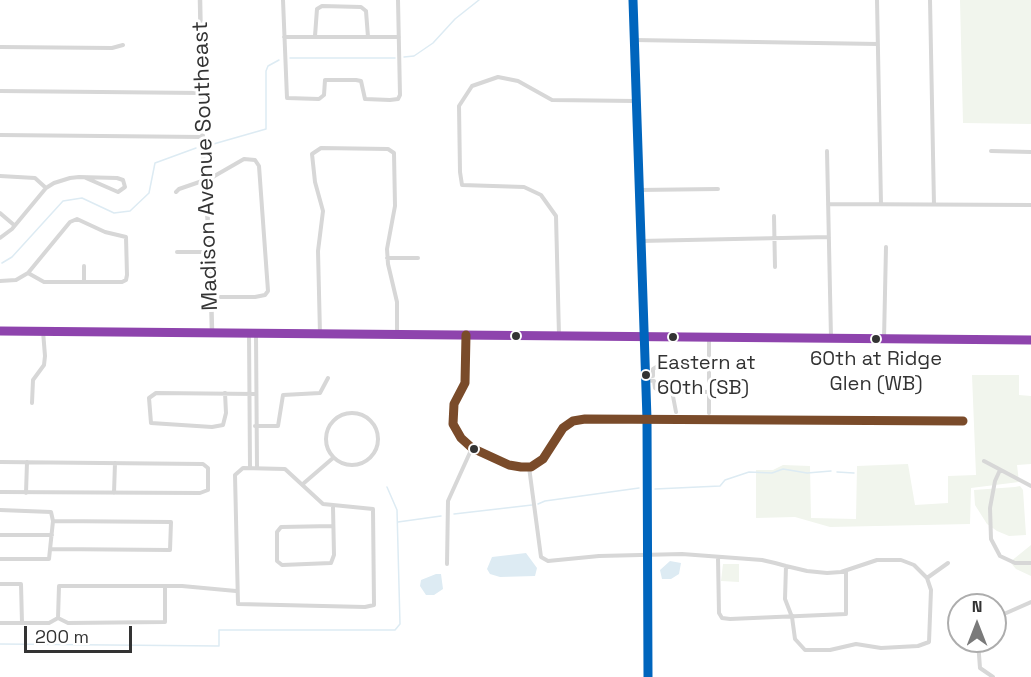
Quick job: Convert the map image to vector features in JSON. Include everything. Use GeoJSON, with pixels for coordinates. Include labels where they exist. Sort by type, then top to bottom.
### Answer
{"type":"FeatureCollection","features":[{"type":"Feature","properties":{"kind":"main road"},"geometry":{"type":"LineString","coordinates":[[0,331],[1031,340]]}},
{"type":"Feature","properties":{"kind":"street","name":"Madison Avenue Southeast"},"geometry":{"type":"LineString","coordinates":[[200,0],[203,137],[212,333]]}},
{"type":"Feature","properties":{"kind":"street"},"geometry":{"type":"LineString","coordinates":[[284,0],[287,98],[322,98],[325,80],[333,79],[361,81],[365,99],[398,99],[398,0]]}},
{"type":"Feature","properties":{"kind":"street"},"geometry":{"type":"LineString","coordinates":[[633,0],[639,241],[647,419],[648,677]]}},
{"type":"Feature","properties":{"kind":"street"},"geometry":{"type":"LineString","coordinates":[[877,0],[881,204]]}},
{"type":"Feature","properties":{"kind":"street"},"geometry":{"type":"LineString","coordinates":[[930,0],[934,205]]}},
{"type":"Feature","properties":{"kind":"street"},"geometry":{"type":"LineString","coordinates":[[315,36],[317,9],[322,6],[361,7],[366,11],[368,37]]}},
{"type":"Feature","properties":{"kind":"street"},"geometry":{"type":"LineString","coordinates":[[284,37],[399,37]]}},
{"type":"Feature","properties":{"kind":"street"},"geometry":{"type":"LineString","coordinates":[[634,40],[878,44]]}},
{"type":"Feature","properties":{"kind":"street"},"geometry":{"type":"LineString","coordinates":[[0,47],[112,48],[123,45]]}},
{"type":"Feature","properties":{"kind":"street"},"geometry":{"type":"LineString","coordinates":[[559,336],[556,216],[541,195],[524,187],[462,185],[459,172],[459,106],[472,86],[498,77],[518,81],[552,99],[635,101]]}},
{"type":"Feature","properties":{"kind":"street"},"geometry":{"type":"LineString","coordinates":[[0,91],[202,93]]}},
{"type":"Feature","properties":{"kind":"street"},"geometry":{"type":"LineString","coordinates":[[0,135],[203,137]]}},
{"type":"Feature","properties":{"kind":"street"},"geometry":{"type":"LineString","coordinates":[[320,333],[318,251],[323,211],[312,166],[313,151],[321,148],[388,149],[394,154],[395,206],[387,258],[398,302],[398,334]]}},
{"type":"Feature","properties":{"kind":"street"},"geometry":{"type":"LineString","coordinates":[[827,151],[831,338]]}},
{"type":"Feature","properties":{"kind":"street"},"geometry":{"type":"LineString","coordinates":[[991,151],[1031,152]]}},
{"type":"Feature","properties":{"kind":"street"},"geometry":{"type":"LineString","coordinates":[[176,192],[178,189],[205,181],[248,158],[255,160],[260,172],[268,291],[265,295],[255,297],[211,297]]}},
{"type":"Feature","properties":{"kind":"street"},"geometry":{"type":"LineString","coordinates":[[0,176],[35,178],[46,188]]}},
{"type":"Feature","properties":{"kind":"street"},"geometry":{"type":"LineString","coordinates":[[0,238],[46,188],[63,180],[86,178],[122,179],[125,187],[118,192],[86,178]]}},
{"type":"Feature","properties":{"kind":"street"},"geometry":{"type":"LineString","coordinates":[[638,190],[718,189]]}},
{"type":"Feature","properties":{"kind":"street"},"geometry":{"type":"LineString","coordinates":[[828,204],[1031,205]]}},
{"type":"Feature","properties":{"kind":"street"},"geometry":{"type":"LineString","coordinates":[[0,213],[14,225]]}},
{"type":"Feature","properties":{"kind":"street"},"geometry":{"type":"LineString","coordinates":[[774,216],[776,267]]}},
{"type":"Feature","properties":{"kind":"street"},"geometry":{"type":"LineString","coordinates":[[0,281],[16,280],[28,273],[70,222],[76,219],[105,231],[124,235],[127,244],[126,280],[44,282],[28,273]]}},
{"type":"Feature","properties":{"kind":"street"},"geometry":{"type":"LineString","coordinates":[[639,241],[829,237]]}},
{"type":"Feature","properties":{"kind":"street"},"geometry":{"type":"LineString","coordinates":[[884,339],[886,247]]}},
{"type":"Feature","properties":{"kind":"street"},"geometry":{"type":"LineString","coordinates":[[177,252],[210,252]]}},
{"type":"Feature","properties":{"kind":"street"},"geometry":{"type":"LineString","coordinates":[[387,258],[418,258]]}},
{"type":"Feature","properties":{"kind":"street"},"geometry":{"type":"LineString","coordinates":[[84,266],[84,282]]}},
{"type":"Feature","properties":{"kind":"street"},"geometry":{"type":"LineString","coordinates":[[32,403],[33,380],[44,365],[43,331]]}},
{"type":"Feature","properties":{"kind":"street"},"geometry":{"type":"LineString","coordinates":[[250,468],[249,393],[253,333]]}},
{"type":"Feature","properties":{"kind":"street"},"geometry":{"type":"LineString","coordinates":[[253,333],[257,468]]}},
{"type":"Feature","properties":{"kind":"street"},"geometry":{"type":"LineString","coordinates":[[466,335],[465,383],[454,404],[452,417],[456,432],[472,448],[509,465],[529,467],[543,459],[564,428],[573,421],[647,419],[963,421]]}},
{"type":"Feature","properties":{"kind":"street"},"geometry":{"type":"LineString","coordinates":[[709,337],[709,413]]}},
{"type":"Feature","properties":{"kind":"street"},"geometry":{"type":"LineString","coordinates":[[646,378],[653,376],[654,367],[658,366],[709,367]]}},
{"type":"Feature","properties":{"kind":"street"},"geometry":{"type":"LineString","coordinates":[[249,426],[278,426],[283,395],[320,393],[328,378]]}},
{"type":"Feature","properties":{"kind":"street"},"geometry":{"type":"LineString","coordinates":[[646,378],[654,381],[656,390],[710,392]]}},
{"type":"Feature","properties":{"kind":"street"},"geometry":{"type":"LineString","coordinates":[[672,391],[676,412]]}},
{"type":"Feature","properties":{"kind":"street"},"geometry":{"type":"LineString","coordinates":[[225,393],[226,413],[223,425],[151,423],[151,394],[225,393],[249,393],[256,394]]}},
{"type":"Feature","properties":{"kind":"street"},"geometry":{"type":"LineString","coordinates":[[358,414],[372,423],[378,440],[370,458],[354,465],[333,458],[326,436],[337,418],[358,414]]}},
{"type":"Feature","properties":{"kind":"street"},"geometry":{"type":"LineString","coordinates":[[447,564],[448,501],[472,448]]}},
{"type":"Feature","properties":{"kind":"street"},"geometry":{"type":"LineString","coordinates":[[304,483],[333,458]]}},
{"type":"Feature","properties":{"kind":"street"},"geometry":{"type":"LineString","coordinates":[[984,461],[1031,486]]}},
{"type":"Feature","properties":{"kind":"street"},"geometry":{"type":"LineString","coordinates":[[0,462],[206,465],[208,490],[200,494],[0,492]]}},
{"type":"Feature","properties":{"kind":"street"},"geometry":{"type":"LineString","coordinates":[[26,493],[27,462]]}},
{"type":"Feature","properties":{"kind":"street"},"geometry":{"type":"LineString","coordinates":[[114,493],[115,463]]}},
{"type":"Feature","properties":{"kind":"street"},"geometry":{"type":"LineString","coordinates":[[529,467],[544,559],[647,555],[762,560],[807,571],[846,571],[889,558],[914,565],[927,578],[933,600],[929,642],[918,646],[881,648],[856,644],[830,650],[805,650],[795,639],[792,617],[785,599],[786,566]]}},
{"type":"Feature","properties":{"kind":"street"},"geometry":{"type":"LineString","coordinates":[[250,468],[285,469],[304,483],[323,504],[333,507],[367,506],[374,510],[374,605],[353,607],[238,604],[236,591],[237,470],[250,468]]}},
{"type":"Feature","properties":{"kind":"street"},"geometry":{"type":"LineString","coordinates":[[1000,470],[995,481],[990,508],[991,539],[1000,556],[1016,563],[1031,563]]}},
{"type":"Feature","properties":{"kind":"street"},"geometry":{"type":"LineString","coordinates":[[333,507],[334,555],[331,563],[279,563],[279,529],[333,526]]}},
{"type":"Feature","properties":{"kind":"street"},"geometry":{"type":"LineString","coordinates":[[0,510],[51,512],[53,521],[51,556],[47,559],[0,559]]}},
{"type":"Feature","properties":{"kind":"street"},"geometry":{"type":"LineString","coordinates":[[51,549],[170,550],[171,522],[53,521]]}},
{"type":"Feature","properties":{"kind":"street"},"geometry":{"type":"LineString","coordinates":[[0,535],[52,535]]}},
{"type":"Feature","properties":{"kind":"street"},"geometry":{"type":"LineString","coordinates":[[718,558],[720,616],[730,619],[846,614],[846,571]]}},
{"type":"Feature","properties":{"kind":"street"},"geometry":{"type":"LineString","coordinates":[[927,578],[948,563]]}},
{"type":"Feature","properties":{"kind":"street"},"geometry":{"type":"LineString","coordinates":[[0,584],[21,584],[22,622]]}},
{"type":"Feature","properties":{"kind":"street"},"geometry":{"type":"LineString","coordinates":[[58,618],[59,586],[165,586],[236,591]]}},
{"type":"Feature","properties":{"kind":"street"},"geometry":{"type":"LineString","coordinates":[[0,623],[49,622],[58,618],[68,622],[165,622],[165,586]]}},
{"type":"Feature","properties":{"kind":"street"},"geometry":{"type":"LineString","coordinates":[[1007,613],[1031,602]]}},
{"type":"Feature","properties":{"kind":"street"},"geometry":{"type":"LineString","coordinates":[[979,653],[980,668],[993,677]]}},
{"type":"Feature","properties":{"kind":"shaded area"},"geometry":{"type":"Polygon","coordinates":[[[960,0],[1031,0],[1031,124],[963,123],[960,0]]]}},
{"type":"Feature","properties":{"kind":"shaded area"},"geometry":{"type":"Polygon","coordinates":[[[972,375],[1019,375],[1019,395],[1031,396],[1031,464],[1017,465],[1019,482],[971,488],[970,524],[830,527],[795,517],[756,518],[756,470],[773,470],[783,465],[810,466],[811,518],[856,519],[857,466],[908,464],[915,505],[948,503],[948,476],[976,475],[972,375]]]}},
{"type":"Feature","properties":{"kind":"shaded area"},"geometry":{"type":"Polygon","coordinates":[[[1020,486],[1023,490],[1026,535],[1009,536],[987,524],[975,505],[974,490],[1020,486]]]}},
{"type":"Feature","properties":{"kind":"shaded area"},"geometry":{"type":"Polygon","coordinates":[[[1031,545],[1031,576],[1016,569],[1010,562],[1031,545]]]}},
{"type":"Feature","properties":{"kind":"shaded area"},"geometry":{"type":"Polygon","coordinates":[[[526,553],[537,568],[535,576],[500,577],[490,574],[487,569],[492,557],[526,553]]]}},
{"type":"Feature","properties":{"kind":"shaded area"},"geometry":{"type":"Polygon","coordinates":[[[670,561],[681,563],[679,574],[671,579],[662,579],[660,570],[670,561]]]}},
{"type":"Feature","properties":{"kind":"shaded area"},"geometry":{"type":"Polygon","coordinates":[[[723,564],[739,564],[739,582],[721,581],[723,564]]]}},
{"type":"Feature","properties":{"kind":"shaded area"},"geometry":{"type":"Polygon","coordinates":[[[441,574],[443,589],[434,595],[426,595],[420,586],[421,580],[441,574]]]}},
{"type":"Feature","properties":{"kind":"waterway"},"geometry":{"type":"LineString","coordinates":[[404,57],[414,56],[433,43],[455,19],[479,0]]}},
{"type":"Feature","properties":{"kind":"waterway"},"geometry":{"type":"LineString","coordinates":[[290,58],[395,58]]}},
{"type":"Feature","properties":{"kind":"waterway"},"geometry":{"type":"LineString","coordinates":[[210,145],[266,129],[266,71],[268,66],[279,60]]}},
{"type":"Feature","properties":{"kind":"waterway"},"geometry":{"type":"LineString","coordinates":[[2,263],[12,257],[63,201],[82,198],[114,213],[130,211],[149,193],[155,163],[196,148]]}},
{"type":"Feature","properties":{"kind":"waterway"},"geometry":{"type":"LineString","coordinates":[[655,489],[720,486],[725,480],[749,472],[772,473],[783,469],[807,473],[831,471]]}},
{"type":"Feature","properties":{"kind":"waterway"},"geometry":{"type":"LineString","coordinates":[[837,472],[854,473]]}},
{"type":"Feature","properties":{"kind":"waterway"},"geometry":{"type":"LineString","coordinates":[[0,644],[219,646],[219,630],[395,630],[400,624],[397,510],[387,487]]}},
{"type":"Feature","properties":{"kind":"waterway"},"geometry":{"type":"LineString","coordinates":[[538,504],[545,501],[639,488]]}},
{"type":"Feature","properties":{"kind":"waterway"},"geometry":{"type":"LineString","coordinates":[[454,514],[532,505]]}},
{"type":"Feature","properties":{"kind":"waterway"},"geometry":{"type":"LineString","coordinates":[[398,522],[441,516]]}},
{"type":"Feature","properties":{"kind":"transit line"},"geometry":{"type":"LineString","coordinates":[[633,0],[647,419],[648,677]]}},
{"type":"Feature","properties":{"kind":"transit line"},"geometry":{"type":"LineString","coordinates":[[0,331],[1031,340]]}},
{"type":"Feature","properties":{"kind":"transit line"},"geometry":{"type":"LineString","coordinates":[[466,335],[465,383],[454,404],[453,424],[461,438],[472,448],[509,465],[531,467],[543,459],[563,428],[573,421],[585,419],[963,421]]}},
{"type":"Feature","properties":{"kind":"place","name":"60th at Ridge Glen (WB)"},"geometry":{"type":"Point","coordinates":[876,339]}},
{"type":"Feature","properties":{"kind":"place","name":"Eastern at 60th (SB)"},"geometry":{"type":"Point","coordinates":[646,375]}}]}
